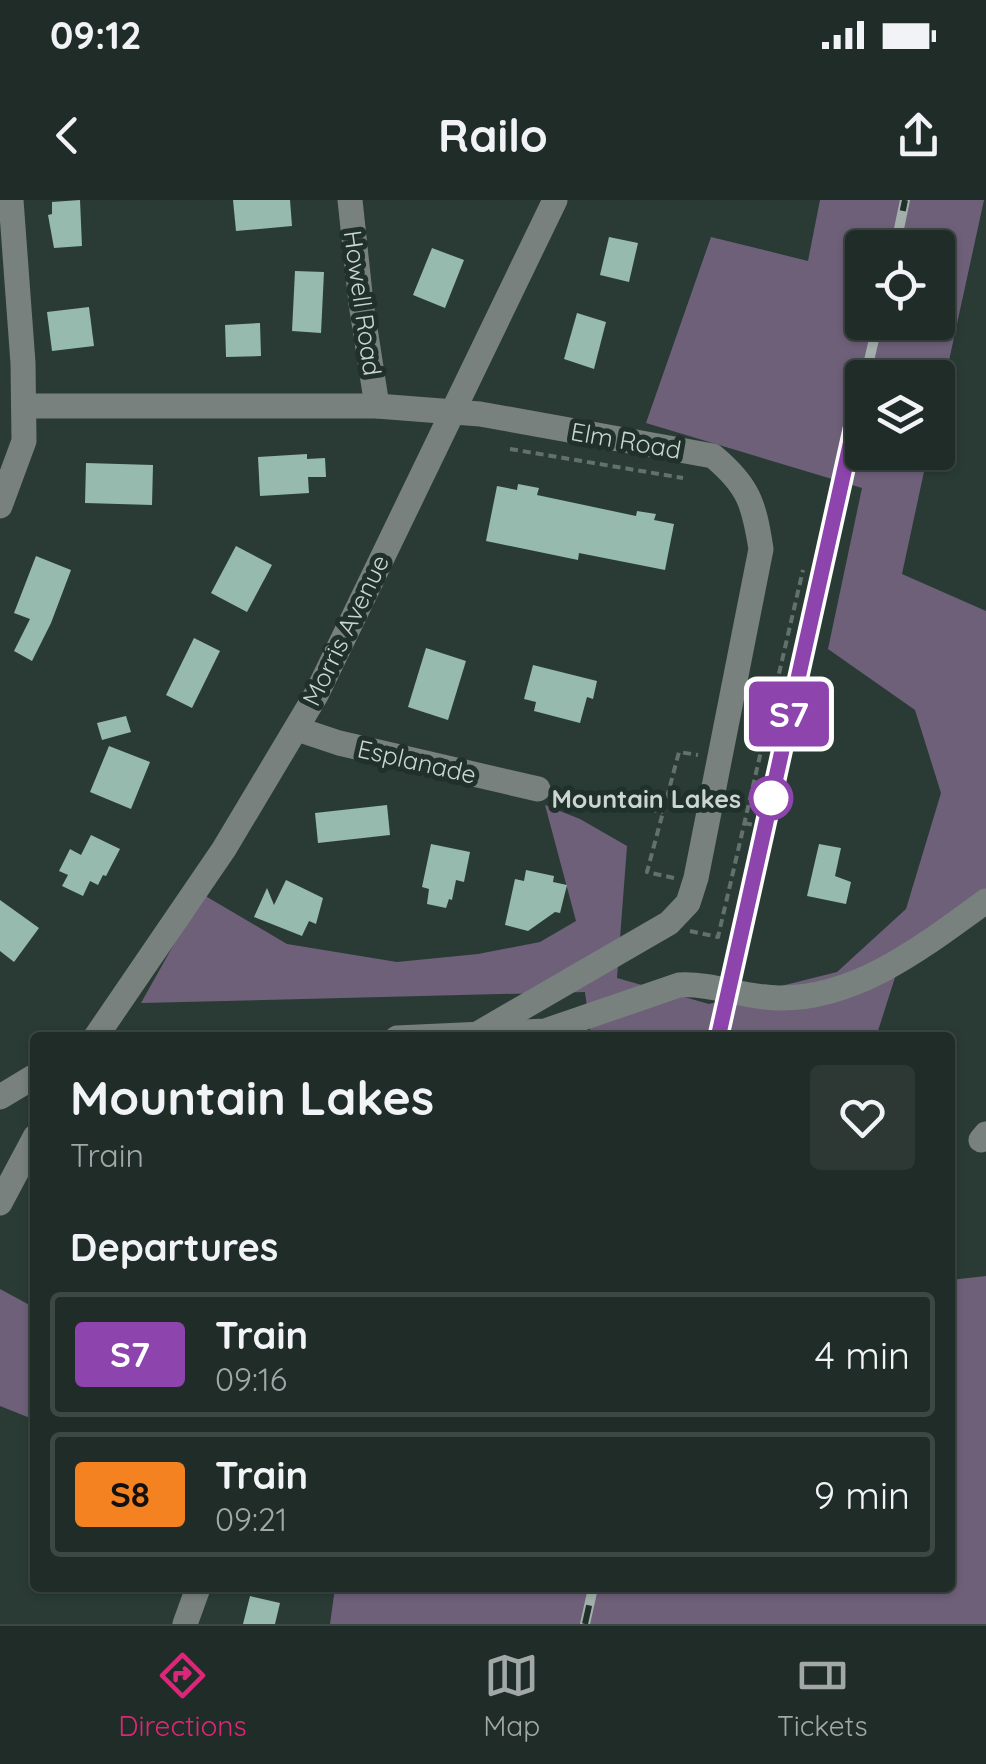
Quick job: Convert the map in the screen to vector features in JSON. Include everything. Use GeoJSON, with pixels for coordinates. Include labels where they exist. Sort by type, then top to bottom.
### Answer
{"type":"FeatureCollection","features":[{"type":"Feature","properties":{"kind":"street"},"geometry":{"type":"LineString","coordinates":[[0,506],[24,441],[12,200]]}},
{"type":"Feature","properties":{"kind":"street","name":"Howell Road"},"geometry":{"type":"LineString","coordinates":[[350,200],[360,302],[378,406]]}},
{"type":"Feature","properties":{"kind":"street","name":"Morris Avenue"},"geometry":{"type":"LineString","coordinates":[[100,1032],[224,850],[297,729],[554,200]]}},
{"type":"Feature","properties":{"kind":"street","name":"Elm Road"},"geometry":{"type":"LineString","coordinates":[[24,406],[378,406],[480,414],[713,456],[737,477],[756,512],[761,549],[696,878],[681,913],[653,933],[479,1032]]}},
{"type":"Feature","properties":{"kind":"street","name":"Esplanade"},"geometry":{"type":"LineString","coordinates":[[297,729],[538,789]]}},
{"type":"Feature","properties":{"kind":"street"},"geometry":{"type":"LineString","coordinates":[[538,1032],[679,985],[696,984],[780,998],[835,988],[896,962],[986,901]]}},
{"type":"Feature","properties":{"kind":"street"},"geometry":{"type":"LineString","coordinates":[[0,1097],[30,1079]]}},
{"type":"Feature","properties":{"kind":"street"},"geometry":{"type":"LineString","coordinates":[[0,1203],[30,1146]]}},
{"type":"Feature","properties":{"kind":"street"},"geometry":{"type":"LineString","coordinates":[[185,1624],[197,1592]]}},
{"type":"Feature","properties":{"kind":"path"},"geometry":{"type":"LineString","coordinates":[[510,448],[683,478]]}},
{"type":"Feature","properties":{"kind":"path"},"geometry":{"type":"LineString","coordinates":[[697,932],[718,936],[803,570]]}},
{"type":"Feature","properties":{"kind":"path"},"geometry":{"type":"LineString","coordinates":[[678,878],[647,872],[678,752],[702,756]]}},
{"type":"Feature","properties":{"kind":"path"},"geometry":{"type":"LineString","coordinates":[[538,789],[663,812]]}},
{"type":"Feature","properties":{"kind":"path"},"geometry":{"type":"LineString","coordinates":[[744,823],[773,829]]}},
{"type":"Feature","properties":{"kind":"shaded area"},"geometry":{"type":"Polygon","coordinates":[[[820,200],[984,200],[955,333],[955,230],[845,230],[845,340],[953,340],[949,360],[845,360],[845,470],[924,470],[902,574],[986,611],[986,901],[899,965],[878,1032],[590,1032],[585,992],[141,1003],[202,894],[287,944],[397,962],[478,954],[540,942],[576,921],[545,805],[580,819],[627,846],[617,978],[709,1004],[837,972],[906,909],[941,793],[915,710],[828,649],[862,488],[646,423],[711,237],[808,261],[820,200]]]}},
{"type":"Feature","properties":{"kind":"shaded area"},"geometry":{"type":"Polygon","coordinates":[[[986,1276],[986,1624],[330,1624],[334,1592],[955,1592],[955,1279],[986,1276]]]}},
{"type":"Feature","properties":{"kind":"shaded area"},"geometry":{"type":"Polygon","coordinates":[[[0,1289],[30,1305],[30,1418],[0,1406],[0,1289]]]}},
{"type":"Feature","properties":{"kind":"building"},"geometry":{"type":"Polygon","coordinates":[[[80,200],[82,246],[54,248],[48,215],[52,214],[52,202],[80,200]]]}},
{"type":"Feature","properties":{"kind":"building"},"geometry":{"type":"Polygon","coordinates":[[[233,200],[290,200],[292,226],[236,231],[233,200]]]}},
{"type":"Feature","properties":{"kind":"building"},"geometry":{"type":"Polygon","coordinates":[[[609,237],[638,243],[629,282],[600,275],[609,237]]]}},
{"type":"Feature","properties":{"kind":"building"},"geometry":{"type":"Polygon","coordinates":[[[432,248],[464,260],[445,308],[413,295],[432,248]]]}},
{"type":"Feature","properties":{"kind":"building"},"geometry":{"type":"Polygon","coordinates":[[[295,271],[324,272],[321,333],[292,331],[295,271]]]}},
{"type":"Feature","properties":{"kind":"building"},"geometry":{"type":"Polygon","coordinates":[[[89,307],[94,346],[52,351],[47,312],[89,307]]]}},
{"type":"Feature","properties":{"kind":"building"},"geometry":{"type":"Polygon","coordinates":[[[577,313],[606,322],[594,369],[564,359],[577,313]]]}},
{"type":"Feature","properties":{"kind":"building"},"geometry":{"type":"Polygon","coordinates":[[[260,323],[261,356],[226,357],[225,325],[260,323]]]}},
{"type":"Feature","properties":{"kind":"building"},"geometry":{"type":"Polygon","coordinates":[[[307,454],[307,459],[325,458],[326,477],[308,477],[309,493],[260,496],[258,457],[307,454]]]}},
{"type":"Feature","properties":{"kind":"building"},"geometry":{"type":"Polygon","coordinates":[[[86,463],[153,465],[152,505],[85,503],[86,463]]]}},
{"type":"Feature","properties":{"kind":"building"},"geometry":{"type":"Polygon","coordinates":[[[518,484],[539,488],[537,495],[636,516],[637,511],[656,514],[654,520],[674,524],[665,570],[579,553],[578,560],[486,541],[497,486],[517,490],[518,484]]]}},
{"type":"Feature","properties":{"kind":"building"},"geometry":{"type":"Polygon","coordinates":[[[236,546],[272,565],[247,612],[211,593],[236,546]]]}},
{"type":"Feature","properties":{"kind":"building"},"geometry":{"type":"Polygon","coordinates":[[[36,556],[71,570],[32,661],[14,651],[30,619],[14,613],[36,556]]]}},
{"type":"Feature","properties":{"kind":"building"},"geometry":{"type":"Polygon","coordinates":[[[194,638],[220,651],[192,708],[166,695],[194,638]]]}},
{"type":"Feature","properties":{"kind":"building"},"geometry":{"type":"Polygon","coordinates":[[[426,648],[466,661],[448,720],[408,707],[426,648]]]}},
{"type":"Feature","properties":{"kind":"building"},"geometry":{"type":"Polygon","coordinates":[[[533,665],[597,681],[593,699],[587,697],[580,723],[534,711],[536,702],[524,699],[533,665]]]}},
{"type":"Feature","properties":{"kind":"building"},"geometry":{"type":"Polygon","coordinates":[[[126,716],[131,732],[102,740],[97,723],[126,716]]]}},
{"type":"Feature","properties":{"kind":"building"},"geometry":{"type":"Polygon","coordinates":[[[109,746],[150,762],[131,809],[90,792],[109,746]]]}},
{"type":"Feature","properties":{"kind":"building"},"geometry":{"type":"Polygon","coordinates":[[[387,805],[390,835],[318,843],[315,813],[387,805]]]}},
{"type":"Feature","properties":{"kind":"building"},"geometry":{"type":"Polygon","coordinates":[[[91,835],[120,849],[106,876],[98,885],[90,881],[83,896],[62,886],[68,875],[59,871],[70,849],[81,855],[91,835]]]}},
{"type":"Feature","properties":{"kind":"building"},"geometry":{"type":"Polygon","coordinates":[[[431,844],[470,852],[464,882],[456,880],[446,908],[427,904],[429,889],[422,887],[431,844]]]}},
{"type":"Feature","properties":{"kind":"building"},"geometry":{"type":"Polygon","coordinates":[[[819,844],[841,848],[835,876],[851,882],[846,904],[807,896],[819,844]]]}},
{"type":"Feature","properties":{"kind":"building"},"geometry":{"type":"Polygon","coordinates":[[[526,870],[554,876],[553,882],[567,885],[560,913],[555,912],[528,931],[505,925],[515,879],[524,881],[526,870]]]}},
{"type":"Feature","properties":{"kind":"building"},"geometry":{"type":"Polygon","coordinates":[[[286,880],[323,898],[316,924],[309,921],[302,936],[254,917],[267,888],[274,905],[286,880]]]}},
{"type":"Feature","properties":{"kind":"building"},"geometry":{"type":"Polygon","coordinates":[[[0,900],[39,928],[14,962],[0,951],[0,900]]]}},
{"type":"Feature","properties":{"kind":"building"},"geometry":{"type":"Polygon","coordinates":[[[250,1596],[280,1603],[275,1624],[243,1624],[250,1596]]]}},
{"type":"Feature","properties":{"kind":"railway"},"geometry":{"type":"LineString","coordinates":[[899,230],[905,200]]}},
{"type":"Feature","properties":{"kind":"railway"},"geometry":{"type":"LineString","coordinates":[[869,360],[874,340]]}},
{"type":"Feature","properties":{"kind":"railway"},"geometry":{"type":"LineString","coordinates":[[719,1032],[845,466]]}},
{"type":"Feature","properties":{"kind":"railway"},"geometry":{"type":"LineString","coordinates":[[585,1624],[592,1592]]}},
{"type":"Feature","properties":{"kind":"train","name":"S7"},"geometry":{"type":"LineString","coordinates":[[719,1032],[845,466]]}},
{"type":"Feature","properties":{"kind":"place","name":"Mountain Lakes"},"geometry":{"type":"Point","coordinates":[771,798]}}]}
